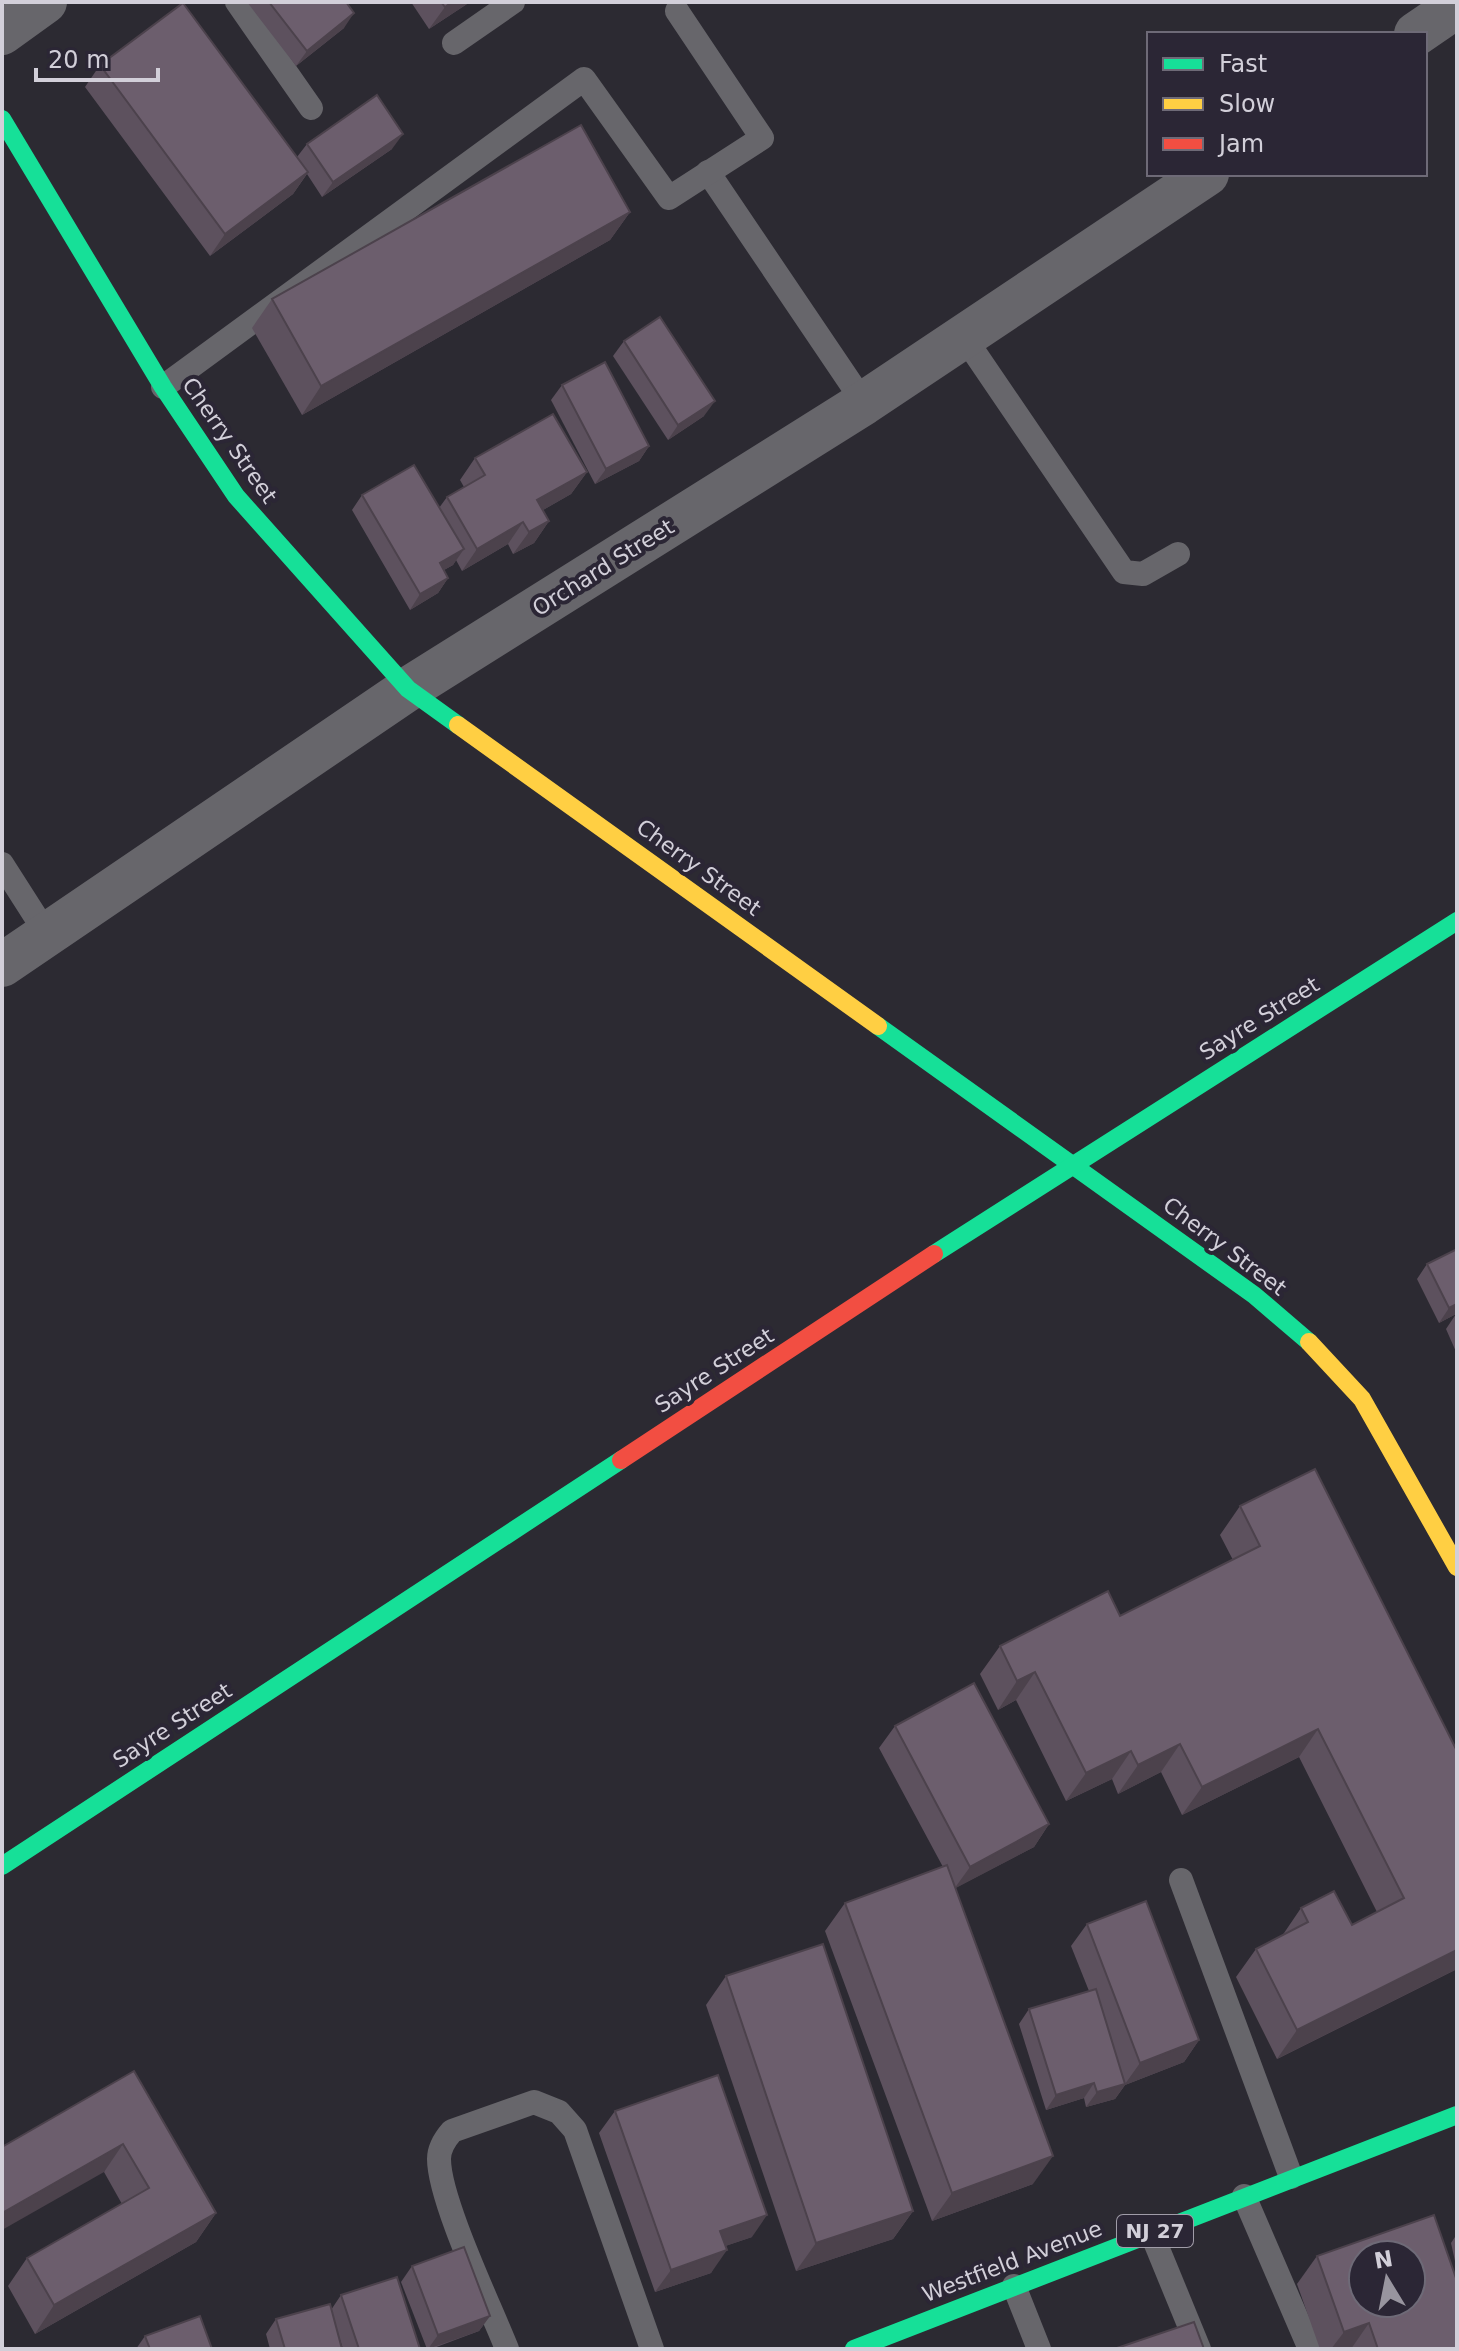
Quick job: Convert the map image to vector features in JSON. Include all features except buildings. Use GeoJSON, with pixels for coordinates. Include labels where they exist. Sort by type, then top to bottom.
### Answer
{"type":"FeatureCollection","features":[{"type":"Feature","properties":{"kind":"street"},"geometry":{"type":"LineString","coordinates":[[2,33],[45,2]]}},
{"type":"Feature","properties":{"kind":"street"},"geometry":{"type":"LineString","coordinates":[[1419,32],[1457,6]]}},
{"type":"Feature","properties":{"kind":"street","name":"Cherry Street"},"geometry":{"type":"LineString","coordinates":[[2,119],[163,387],[236,496],[408,689],[1254,1295],[1317,1349],[1362,1399],[1457,1567]]}},
{"type":"Feature","properties":{"kind":"street","name":"Orchard Street"},"geometry":{"type":"LineString","coordinates":[[2,965],[408,689],[864,403],[1204,176]]}},
{"type":"Feature","properties":{"kind":"street","name":"Sayre Street"},"geometry":{"type":"LineString","coordinates":[[2,1866],[1073,1163],[1457,921]]}},
{"type":"Feature","properties":{"kind":"street","name":"Westfield Avenue"},"geometry":{"type":"LineString","coordinates":[[854,2349],[895,2342],[1014,2286],[1457,2115]]}},
{"type":"Feature","properties":{"kind":"lane"},"geometry":{"type":"LineString","coordinates":[[237,2],[311,108]]}},
{"type":"Feature","properties":{"kind":"lane"},"geometry":{"type":"LineString","coordinates":[[454,43],[513,2]]}},
{"type":"Feature","properties":{"kind":"lane"},"geometry":{"type":"LineString","coordinates":[[163,387],[584,79],[669,198],[762,138],[677,11]]}},
{"type":"Feature","properties":{"kind":"lane"},"geometry":{"type":"LineString","coordinates":[[708,172],[864,403]]}},
{"type":"Feature","properties":{"kind":"lane"},"geometry":{"type":"LineString","coordinates":[[964,337],[1124,572],[1143,574],[1178,554]]}},
{"type":"Feature","properties":{"kind":"lane"},"geometry":{"type":"LineString","coordinates":[[2,864],[48,936]]}},
{"type":"Feature","properties":{"kind":"lane"},"geometry":{"type":"LineString","coordinates":[[1181,1880],[1291,2177]]}},
{"type":"Feature","properties":{"kind":"lane"},"geometry":{"type":"LineString","coordinates":[[507,2349],[451,2210],[439,2160],[443,2141],[452,2131],[534,2102],[559,2112],[575,2130],[652,2349]]}},
{"type":"Feature","properties":{"kind":"lane"},"geometry":{"type":"LineString","coordinates":[[1244,2196],[1310,2349]]}},
{"type":"Feature","properties":{"kind":"lane"},"geometry":{"type":"LineString","coordinates":[[1151,2232],[1199,2349]]}},
{"type":"Feature","properties":{"kind":"lane"},"geometry":{"type":"LineString","coordinates":[[1014,2286],[1039,2349]]}},
{"type":"Feature","properties":{"kind":"traffic: fast"},"geometry":{"type":"LineString","coordinates":[[2,119],[163,387],[236,496],[408,689],[458,725]]}},
{"type":"Feature","properties":{"kind":"traffic: fast"},"geometry":{"type":"LineString","coordinates":[[934,1254],[1457,921]]}},
{"type":"Feature","properties":{"kind":"traffic: fast"},"geometry":{"type":"LineString","coordinates":[[878,1026],[1254,1295],[1309,1342]]}},
{"type":"Feature","properties":{"kind":"traffic: fast"},"geometry":{"type":"LineString","coordinates":[[2,1866],[621,1460]]}},
{"type":"Feature","properties":{"kind":"traffic: fast"},"geometry":{"type":"LineString","coordinates":[[854,2349],[1457,2115]]}},
{"type":"Feature","properties":{"kind":"traffic: slow"},"geometry":{"type":"LineString","coordinates":[[458,725],[878,1026]]}},
{"type":"Feature","properties":{"kind":"traffic: slow"},"geometry":{"type":"LineString","coordinates":[[1309,1342],[1362,1399],[1457,1567]]}},
{"type":"Feature","properties":{"kind":"traffic: jam"},"geometry":{"type":"LineString","coordinates":[[621,1460],[934,1254]]}}]}
